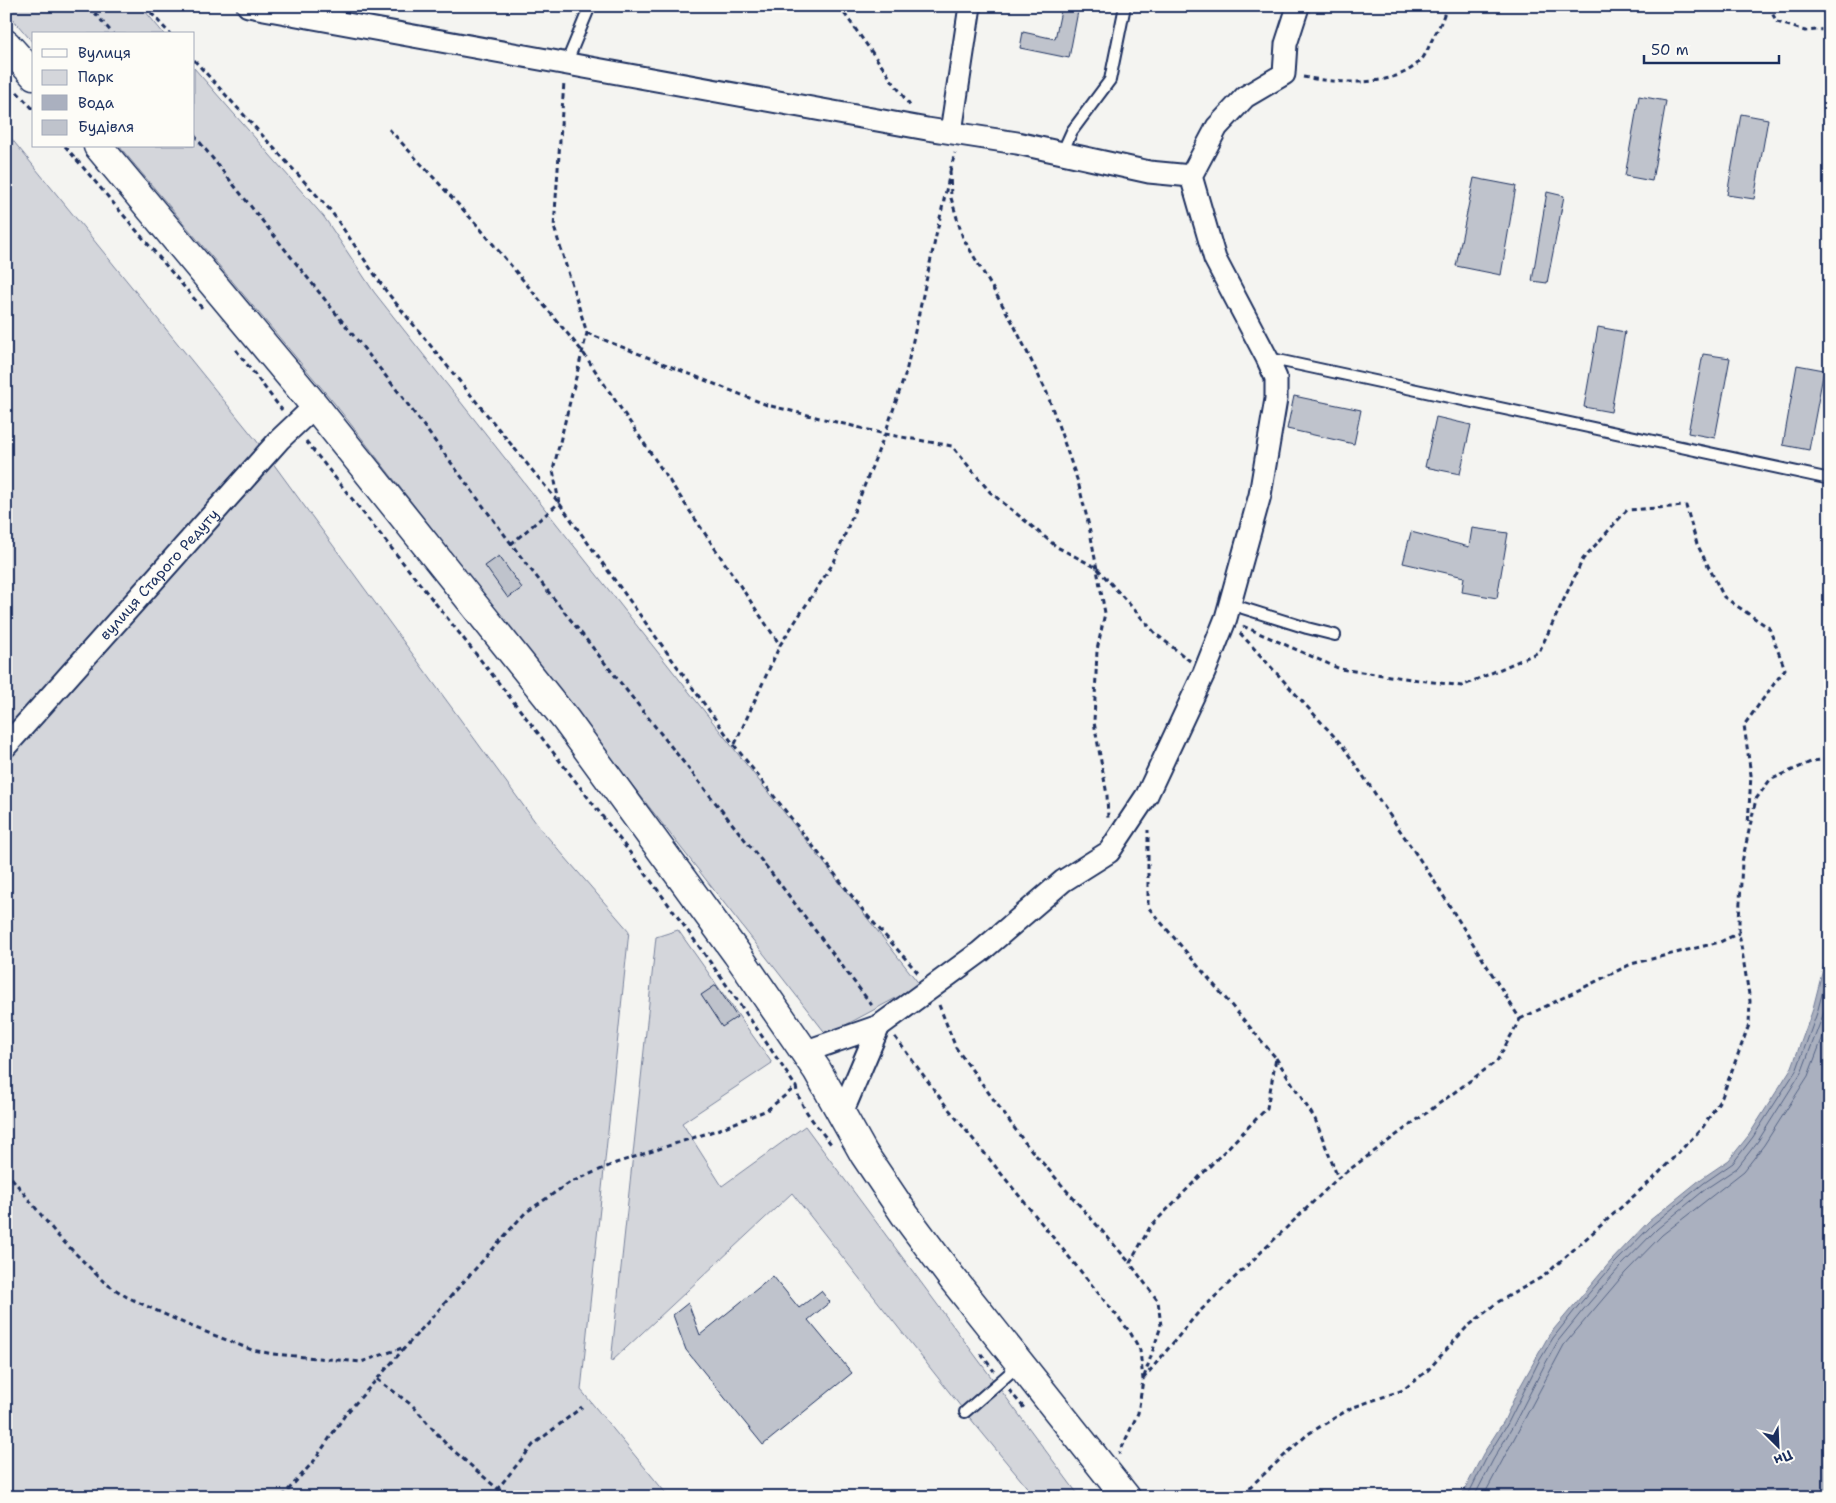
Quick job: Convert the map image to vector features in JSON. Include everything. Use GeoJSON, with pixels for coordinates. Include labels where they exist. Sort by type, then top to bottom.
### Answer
{"type":"FeatureCollection","features":[{"type":"Feature","properties":{"kind":"main road"},"geometry":{"type":"LineString","coordinates":[[6,44],[23,80]]}},
{"type":"Feature","properties":{"kind":"main road"},"geometry":{"type":"LineString","coordinates":[[100,148],[315,406],[566,720],[737,954],[806,1069],[842,1113],[864,1154],[952,1278],[1011,1373],[1110,1475],[1126,1497]]}},
{"type":"Feature","properties":{"kind":"street"},"geometry":{"type":"LineString","coordinates":[[248,6],[927,129],[1017,142],[1149,172],[1191,176]]}},
{"type":"Feature","properties":{"kind":"street"},"geometry":{"type":"LineString","coordinates":[[956,134],[970,6]]}},
{"type":"Feature","properties":{"kind":"street"},"geometry":{"type":"LineString","coordinates":[[806,1069],[882,1024],[980,952],[1063,881],[1109,852],[1147,795],[1204,672],[1228,611],[1260,495],[1276,400],[1276,378],[1215,258],[1191,176],[1217,127],[1245,97],[1284,74],[1286,44],[1297,10]]}},
{"type":"Feature","properties":{"kind":"street","name":"вулиця Старого Редуту"},"geometry":{"type":"LineString","coordinates":[[6,746],[294,426],[315,406]]}},
{"type":"Feature","properties":{"kind":"street"},"geometry":{"type":"LineString","coordinates":[[842,1113],[882,1024]]}},
{"type":"Feature","properties":{"kind":"lane"},"geometry":{"type":"LineString","coordinates":[[566,64],[590,6]]}},
{"type":"Feature","properties":{"kind":"lane"},"geometry":{"type":"LineString","coordinates":[[1062,153],[1072,131],[1110,80],[1125,6]]}},
{"type":"Feature","properties":{"kind":"lane"},"geometry":{"type":"LineString","coordinates":[[1267,358],[1830,479]]}},
{"type":"Feature","properties":{"kind":"lane"},"geometry":{"type":"LineString","coordinates":[[1228,611],[1335,635]]}},
{"type":"Feature","properties":{"kind":"lane"},"geometry":{"type":"LineString","coordinates":[[965,1412],[1011,1373]]}},
{"type":"Feature","properties":{"kind":"path"},"geometry":{"type":"LineString","coordinates":[[89,6],[111,32]]}},
{"type":"Feature","properties":{"kind":"path"},"geometry":{"type":"LineString","coordinates":[[145,6],[168,32]]}},
{"type":"Feature","properties":{"kind":"path"},"geometry":{"type":"LineString","coordinates":[[839,6],[927,129]]}},
{"type":"Feature","properties":{"kind":"path"},"geometry":{"type":"LineString","coordinates":[[1284,74],[1324,81],[1378,81],[1404,74],[1421,61],[1444,16],[1446,6]]}},
{"type":"Feature","properties":{"kind":"path"},"geometry":{"type":"LineString","coordinates":[[1768,6],[1777,22],[1805,30],[1830,29]]}},
{"type":"Feature","properties":{"kind":"path"},"geometry":{"type":"LineString","coordinates":[[195,61],[331,210],[386,291],[559,503],[734,745],[866,914],[932,988],[956,1048],[1026,1144],[1130,1262],[1158,1301],[1161,1326],[1143,1380],[1138,1413],[1110,1475]]}},
{"type":"Feature","properties":{"kind":"path"},"geometry":{"type":"LineString","coordinates":[[559,503],[553,470],[587,333],[554,227],[566,64]]}},
{"type":"Feature","properties":{"kind":"path"},"geometry":{"type":"LineString","coordinates":[[23,80],[32,105]]}},
{"type":"Feature","properties":{"kind":"path"},"geometry":{"type":"LineString","coordinates":[[389,129],[478,226],[582,351],[780,645]]}},
{"type":"Feature","properties":{"kind":"path"},"geometry":{"type":"LineString","coordinates":[[734,745],[780,645],[834,562],[884,434],[906,372],[950,171],[956,134]]}},
{"type":"Feature","properties":{"kind":"path"},"geometry":{"type":"LineString","coordinates":[[195,136],[400,394],[510,544],[780,884],[882,1024],[1130,1332],[1140,1350],[1143,1380]]}},
{"type":"Feature","properties":{"kind":"path"},"geometry":{"type":"LineString","coordinates":[[67,148],[203,310]]}},
{"type":"Feature","properties":{"kind":"path"},"geometry":{"type":"LineString","coordinates":[[950,171],[951,198],[963,238],[1013,323],[1047,394],[1078,482],[1089,526],[1104,613],[1097,650],[1094,722],[1107,796],[1109,852]]}},
{"type":"Feature","properties":{"kind":"path"},"geometry":{"type":"LineString","coordinates":[[587,333],[767,405],[884,434],[952,446],[990,492],[1057,547],[1097,568],[1156,634],[1204,672]]}},
{"type":"Feature","properties":{"kind":"path"},"geometry":{"type":"LineString","coordinates":[[235,348],[294,426],[652,880],[751,1018],[806,1069]]}},
{"type":"Feature","properties":{"kind":"path"},"geometry":{"type":"LineString","coordinates":[[510,544],[559,503]]}},
{"type":"Feature","properties":{"kind":"path"},"geometry":{"type":"LineString","coordinates":[[1228,611],[1340,669],[1462,686],[1539,652],[1583,559],[1627,510],[1686,506],[1697,544],[1724,597],[1769,628],[1785,669],[1744,725],[1751,775],[1748,836]]}},
{"type":"Feature","properties":{"kind":"path"},"geometry":{"type":"LineString","coordinates":[[1228,611],[1342,745],[1431,876],[1520,1019]]}},
{"type":"Feature","properties":{"kind":"path"},"geometry":{"type":"LineString","coordinates":[[1246,1497],[1251,1486],[1308,1434],[1351,1408],[1403,1390],[1428,1370],[1466,1328],[1498,1302],[1544,1276],[1654,1178],[1702,1126],[1722,1097],[1749,1025],[1750,1001],[1739,933],[1742,862],[1756,799],[1770,780],[1813,761],[1830,759]]}},
{"type":"Feature","properties":{"kind":"path"},"geometry":{"type":"LineString","coordinates":[[1147,795],[1148,907],[1276,1058],[1315,1119],[1338,1178]]}},
{"type":"Feature","properties":{"kind":"path"},"geometry":{"type":"LineString","coordinates":[[1143,1380],[1197,1314],[1338,1178],[1497,1061],[1520,1019],[1630,964],[1720,942],[1739,933]]}},
{"type":"Feature","properties":{"kind":"path"},"geometry":{"type":"LineString","coordinates":[[1130,1262],[1150,1227],[1267,1108],[1276,1058]]}},
{"type":"Feature","properties":{"kind":"path"},"geometry":{"type":"LineString","coordinates":[[806,1069],[798,1096],[802,1105],[836,1152]]}},
{"type":"Feature","properties":{"kind":"path"},"geometry":{"type":"LineString","coordinates":[[282,1497],[314,1461],[345,1415],[525,1213],[569,1183],[616,1163],[720,1129],[767,1110],[806,1069]]}},
{"type":"Feature","properties":{"kind":"path"},"geometry":{"type":"LineString","coordinates":[[6,1171],[58,1236],[105,1283],[127,1297],[188,1325],[252,1350],[273,1354],[361,1362],[406,1346]]}},
{"type":"Feature","properties":{"kind":"path"},"geometry":{"type":"LineString","coordinates":[[978,1350],[1011,1373],[1026,1410]]}},
{"type":"Feature","properties":{"kind":"path"},"geometry":{"type":"LineString","coordinates":[[377,1379],[413,1406],[446,1444],[507,1497]]}},
{"type":"Feature","properties":{"kind":"path"},"geometry":{"type":"LineString","coordinates":[[490,1497],[533,1445],[582,1408]]}},
{"type":"Feature","properties":{"kind":"green space"},"geometry":{"type":"Polygon","coordinates":[[[6,6],[141,6],[162,32],[32,32],[32,42],[6,11],[6,6]]]}},
{"type":"Feature","properties":{"kind":"green space"},"geometry":{"type":"Polygon","coordinates":[[[195,69],[324,217],[374,292],[920,985],[827,1035],[335,404],[121,148],[195,148],[195,69]]]}},
{"type":"Feature","properties":{"kind":"green space"},"geometry":{"type":"Polygon","coordinates":[[[6,132],[256,440],[539,827],[629,931],[581,1390],[669,1497],[6,1497],[6,132]]]}},
{"type":"Feature","properties":{"kind":"green space"},"geometry":{"type":"Polygon","coordinates":[[[678,930],[772,1063],[682,1123],[722,1186],[805,1126],[1080,1497],[1035,1497],[965,1412],[792,1193],[611,1362],[656,937],[678,930]]]}},
{"type":"Feature","properties":{"kind":"water"},"geometry":{"type":"Polygon","coordinates":[[[1830,942],[1830,1497],[1461,1497],[1483,1454],[1504,1421],[1516,1394],[1549,1335],[1611,1261],[1649,1221],[1701,1179],[1729,1160],[1749,1135],[1792,1067],[1812,1012],[1830,942]]]}},
{"type":"Feature","properties":{"kind":"building"},"geometry":{"type":"Polygon","coordinates":[[[1062,6],[1079,6],[1069,58],[1020,48],[1023,32],[1055,39],[1062,6]]]}},
{"type":"Feature","properties":{"kind":"building"},"geometry":{"type":"Polygon","coordinates":[[[1639,96],[1666,101],[1652,181],[1625,176],[1639,96]]]}},
{"type":"Feature","properties":{"kind":"building"},"geometry":{"type":"Polygon","coordinates":[[[1741,114],[1768,119],[1754,199],[1727,195],[1741,114]]]}},
{"type":"Feature","properties":{"kind":"building"},"geometry":{"type":"Polygon","coordinates":[[[1474,178],[1516,186],[1501,275],[1456,266],[1474,178]]]}},
{"type":"Feature","properties":{"kind":"building"},"geometry":{"type":"Polygon","coordinates":[[[1547,192],[1564,196],[1547,283],[1532,281],[1547,192]]]}},
{"type":"Feature","properties":{"kind":"building"},"geometry":{"type":"Polygon","coordinates":[[[1598,327],[1625,332],[1611,412],[1584,407],[1598,327]]]}},
{"type":"Feature","properties":{"kind":"building"},"geometry":{"type":"Polygon","coordinates":[[[1703,354],[1730,358],[1715,438],[1688,433],[1703,354]]]}},
{"type":"Feature","properties":{"kind":"building"},"geometry":{"type":"Polygon","coordinates":[[[1797,365],[1824,370],[1809,450],[1783,445],[1797,365]]]}},
{"type":"Feature","properties":{"kind":"building"},"geometry":{"type":"Polygon","coordinates":[[[1294,396],[1361,410],[1354,444],[1287,429],[1294,396]]]}},
{"type":"Feature","properties":{"kind":"building"},"geometry":{"type":"Polygon","coordinates":[[[1436,417],[1471,425],[1460,474],[1425,467],[1436,417]]]}},
{"type":"Feature","properties":{"kind":"building"},"geometry":{"type":"Polygon","coordinates":[[[1472,528],[1508,533],[1497,598],[1462,592],[1464,577],[1403,563],[1411,532],[1469,547],[1472,528]]]}},
{"type":"Feature","properties":{"kind":"building"},"geometry":{"type":"Polygon","coordinates":[[[499,556],[522,588],[508,598],[485,566],[499,556]]]}},
{"type":"Feature","properties":{"kind":"building"},"geometry":{"type":"Polygon","coordinates":[[[716,985],[737,1017],[722,1027],[701,995],[716,985]]]}},
{"type":"Feature","properties":{"kind":"building"},"geometry":{"type":"Polygon","coordinates":[[[773,1276],[799,1308],[821,1291],[830,1302],[808,1320],[852,1373],[763,1445],[686,1350],[673,1315],[688,1303],[700,1335],[773,1276]]]}}]}
